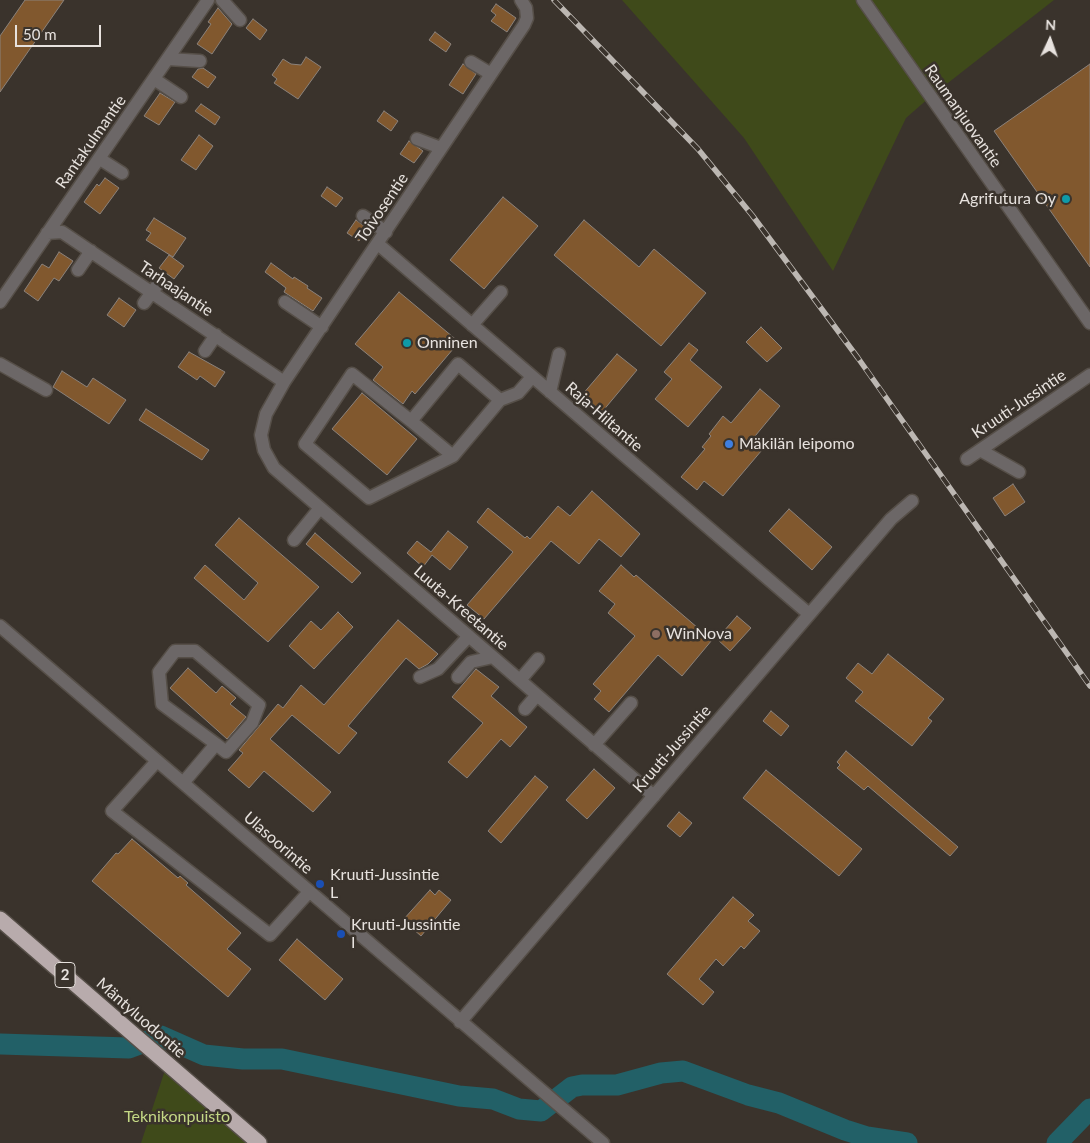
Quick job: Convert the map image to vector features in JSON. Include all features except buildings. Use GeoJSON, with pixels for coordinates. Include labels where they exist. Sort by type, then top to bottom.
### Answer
{"type":"FeatureCollection","features":[{"type":"Feature","properties":{"kind":"highway","name":"Mäntyluodontie"},"geometry":{"type":"LineString","coordinates":[[0,919],[259,1143]]}},
{"type":"Feature","properties":{"kind":"street","name":"Rantakulmantie"},"geometry":{"type":"LineString","coordinates":[[0,302],[208,0]]}},
{"type":"Feature","properties":{"kind":"street"},"geometry":{"type":"LineString","coordinates":[[222,0],[240,20]]}},
{"type":"Feature","properties":{"kind":"street","name":"Toivosentie"},"geometry":{"type":"LineString","coordinates":[[261,435],[266,414],[284,382],[524,25],[527,18],[526,8],[521,0]]}},
{"type":"Feature","properties":{"kind":"street","name":"Raumanjuovantie"},"geometry":{"type":"LineString","coordinates":[[864,0],[1090,323]]}},
{"type":"Feature","properties":{"kind":"street"},"geometry":{"type":"LineString","coordinates":[[168,59],[200,61]]}},
{"type":"Feature","properties":{"kind":"street"},"geometry":{"type":"LineString","coordinates":[[471,62],[491,74]]}},
{"type":"Feature","properties":{"kind":"street"},"geometry":{"type":"LineString","coordinates":[[154,79],[181,97]]}},
{"type":"Feature","properties":{"kind":"street"},"geometry":{"type":"LineString","coordinates":[[417,139],[441,148]]}},
{"type":"Feature","properties":{"kind":"street"},"geometry":{"type":"LineString","coordinates":[[100,159],[122,173]]}},
{"type":"Feature","properties":{"kind":"street"},"geometry":{"type":"LineString","coordinates":[[363,216],[386,232]]}},
{"type":"Feature","properties":{"kind":"street","name":"Tarhaajantie"},"geometry":{"type":"LineString","coordinates":[[47,233],[62,232],[284,382]]}},
{"type":"Feature","properties":{"kind":"street","name":"Raja-Hiltantie"},"geometry":{"type":"LineString","coordinates":[[378,244],[809,614]]}},
{"type":"Feature","properties":{"kind":"street"},"geometry":{"type":"LineString","coordinates":[[78,270],[90,251]]}},
{"type":"Feature","properties":{"kind":"street"},"geometry":{"type":"LineString","coordinates":[[472,325],[501,292]]}},
{"type":"Feature","properties":{"kind":"street"},"geometry":{"type":"LineString","coordinates":[[285,302],[322,326]]}},
{"type":"Feature","properties":{"kind":"street"},"geometry":{"type":"LineString","coordinates":[[205,351],[216,335]]}},
{"type":"Feature","properties":{"kind":"street"},"geometry":{"type":"LineString","coordinates":[[550,392],[559,354]]}},
{"type":"Feature","properties":{"kind":"street"},"geometry":{"type":"LineString","coordinates":[[0,364],[46,390]]}},
{"type":"Feature","properties":{"kind":"street"},"geometry":{"type":"LineString","coordinates":[[411,420],[458,364],[500,400]]}},
{"type":"Feature","properties":{"kind":"street"},"geometry":{"type":"LineString","coordinates":[[453,456],[352,374],[305,444],[369,498],[453,456],[500,400],[518,393],[532,376]]}},
{"type":"Feature","properties":{"kind":"street","name":"Kruuti-Jussintie"},"geometry":{"type":"LineString","coordinates":[[967,459],[1090,375]]}},
{"type":"Feature","properties":{"kind":"street","name":"Luuta-Kreetantie"},"geometry":{"type":"LineString","coordinates":[[261,435],[264,450],[274,468],[654,796]]}},
{"type":"Feature","properties":{"kind":"street"},"geometry":{"type":"LineString","coordinates":[[980,450],[1019,472]]}},
{"type":"Feature","properties":{"kind":"street","name":"Kruuti-Jussintie"},"geometry":{"type":"LineString","coordinates":[[460,1022],[891,519],[912,501]]}},
{"type":"Feature","properties":{"kind":"street"},"geometry":{"type":"LineString","coordinates":[[294,540],[320,508]]}},
{"type":"Feature","properties":{"kind":"street","name":"Ulasoorintie"},"geometry":{"type":"LineString","coordinates":[[0,626],[603,1143]]}},
{"type":"Feature","properties":{"kind":"street"},"geometry":{"type":"LineString","coordinates":[[420,677],[438,669],[469,636]]}},
{"type":"Feature","properties":{"kind":"street"},"geometry":{"type":"LineString","coordinates":[[175,651],[195,651],[259,705],[252,723],[226,752],[216,744],[162,704],[158,672],[175,651]]}},
{"type":"Feature","properties":{"kind":"street"},"geometry":{"type":"LineString","coordinates":[[458,677],[471,662],[493,657]]}},
{"type":"Feature","properties":{"kind":"street"},"geometry":{"type":"LineString","coordinates":[[520,680],[538,659]]}},
{"type":"Feature","properties":{"kind":"street"},"geometry":{"type":"LineString","coordinates":[[525,709],[537,695]]}},
{"type":"Feature","properties":{"kind":"street"},"geometry":{"type":"LineString","coordinates":[[594,745],[631,703]]}},
{"type":"Feature","properties":{"kind":"street"},"geometry":{"type":"LineString","coordinates":[[183,784],[216,744]]}},
{"type":"Feature","properties":{"kind":"street"},"geometry":{"type":"LineString","coordinates":[[157,761],[112,811],[270,935],[309,892]]}},
{"type":"Feature","properties":{"kind":"green space"},"geometry":{"type":"Polygon","coordinates":[[[622,0],[1054,0],[906,118],[833,271],[744,138],[622,0]]]}},
{"type":"Feature","properties":{"kind":"green space","name":"Teknikonpuisto"},"geometry":{"type":"Polygon","coordinates":[[[165,1070],[247,1143],[141,1143],[165,1070]]]}},
{"type":"Feature","properties":{"kind":"waterway"},"geometry":{"type":"LineString","coordinates":[[0,1044],[129,1048],[161,1036],[204,1055],[243,1059],[282,1059],[459,1096],[493,1099],[519,1109],[541,1111],[572,1087],[582,1085],[617,1085],[661,1073],[683,1071],[748,1095],[779,1103],[845,1130],[867,1137],[907,1143]]}},
{"type":"Feature","properties":{"kind":"waterway"},"geometry":{"type":"LineString","coordinates":[[1057,1143],[1090,1109]]}},
{"type":"Feature","properties":{"kind":"railway"},"geometry":{"type":"LineString","coordinates":[[554,0],[698,149],[752,215],[858,358],[1090,686]]}},
{"type":"Feature","properties":{"kind":"place","name":"Agrifutura Oy"},"geometry":{"type":"Point","coordinates":[1066,199]}},
{"type":"Feature","properties":{"kind":"place","name":"Onninen"},"geometry":{"type":"Point","coordinates":[407,343]}},
{"type":"Feature","properties":{"kind":"place","name":"Mäkilän leipomo"},"geometry":{"type":"Point","coordinates":[729,444]}},
{"type":"Feature","properties":{"kind":"place","name":"WinNova"},"geometry":{"type":"Point","coordinates":[656,634]}},
{"type":"Feature","properties":{"kind":"place","name":"Kruuti-Jussintie L"},"geometry":{"type":"Point","coordinates":[320,884]}},
{"type":"Feature","properties":{"kind":"place","name":"Kruuti-Jussintie I"},"geometry":{"type":"Point","coordinates":[341,934]}}]}
